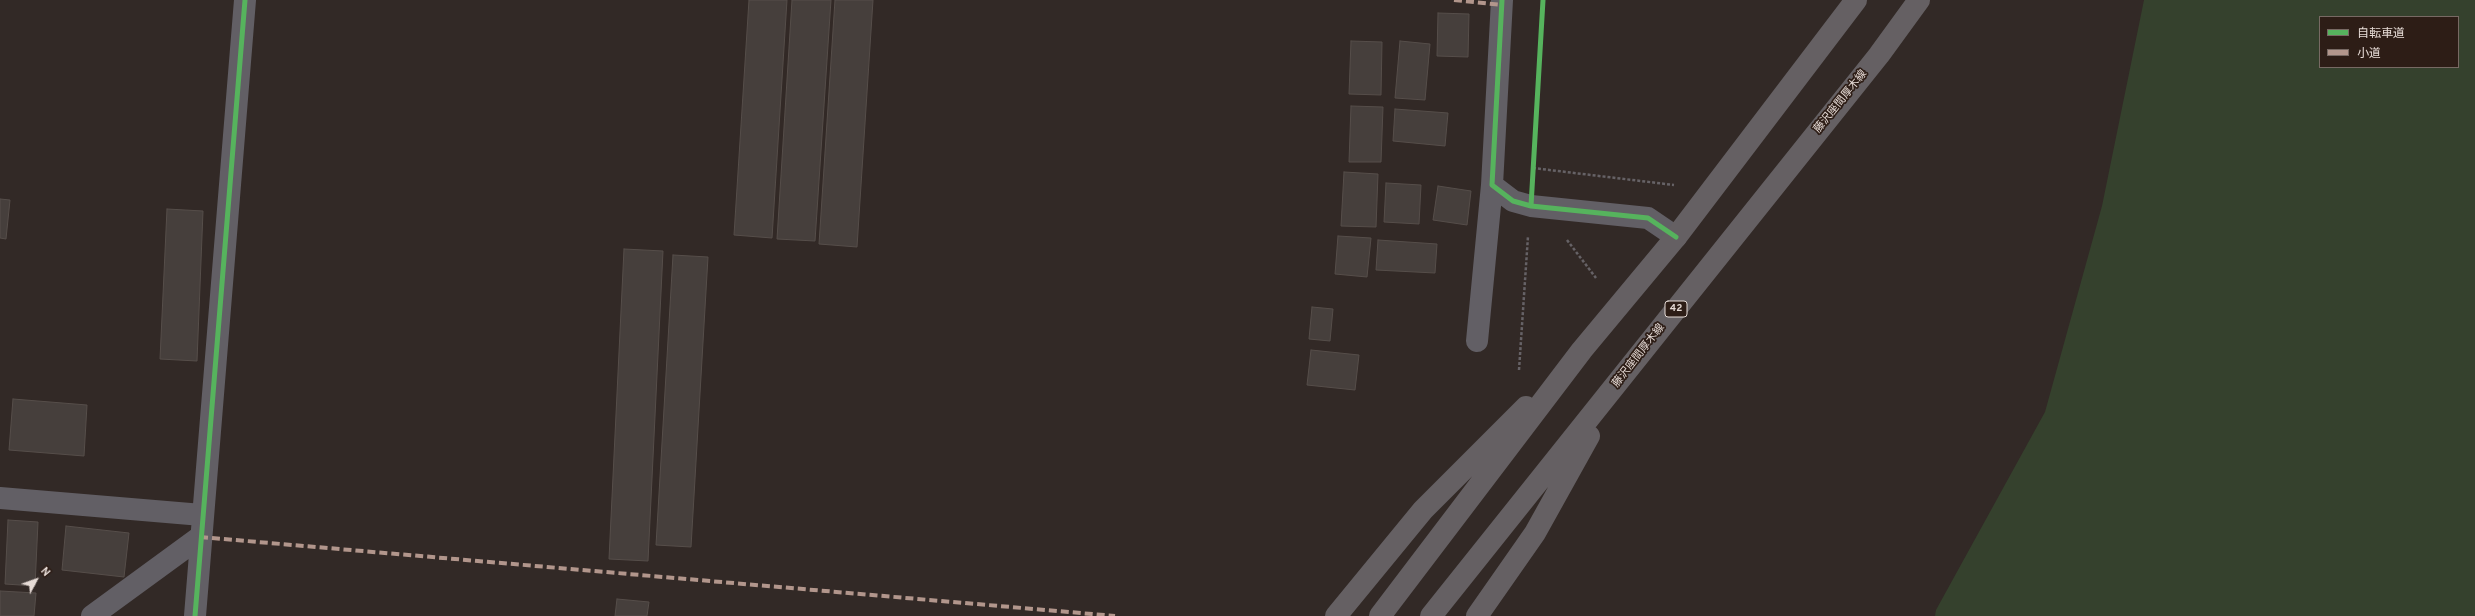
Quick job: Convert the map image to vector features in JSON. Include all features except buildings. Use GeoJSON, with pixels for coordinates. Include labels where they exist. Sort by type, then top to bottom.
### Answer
{"type":"FeatureCollection","features":[{"type":"Feature","properties":{"kind":"main road"},"geometry":{"type":"LineString","coordinates":[[1380,616],[1582,350],[1676,238],[1856,0]]}},
{"type":"Feature","properties":{"kind":"main road","name":"藤沢座間厚木線"},"geometry":{"type":"LineString","coordinates":[[1431,616],[1879,55],[1919,0]]}},
{"type":"Feature","properties":{"kind":"main road"},"geometry":{"type":"LineString","coordinates":[[1336,616],[1423,510],[1582,350]]}},
{"type":"Feature","properties":{"kind":"main road","name":"42"},"geometry":{"type":"LineString","coordinates":[[1477,616],[1534,533],[1620,381]]}},
{"type":"Feature","properties":{"kind":"street"},"geometry":{"type":"LineString","coordinates":[[194,616],[246,0]]}},
{"type":"Feature","properties":{"kind":"street"},"geometry":{"type":"LineString","coordinates":[[1477,341],[1492,184],[1502,0]]}},
{"type":"Feature","properties":{"kind":"street"},"geometry":{"type":"LineString","coordinates":[[1492,184],[1513,202],[1530,206],[1648,218],[1676,238]]}},
{"type":"Feature","properties":{"kind":"street"},"geometry":{"type":"LineString","coordinates":[[0,498],[202,515]]}},
{"type":"Feature","properties":{"kind":"street"},"geometry":{"type":"LineString","coordinates":[[92,616],[200,537]]}},
{"type":"Feature","properties":{"kind":"path"},"geometry":{"type":"LineString","coordinates":[[1519,370],[1533,160]]}},
{"type":"Feature","properties":{"kind":"path"},"geometry":{"type":"LineString","coordinates":[[1533,168],[1674,185]]}},
{"type":"Feature","properties":{"kind":"path"},"geometry":{"type":"LineString","coordinates":[[1564,236],[1596,278]]}},
{"type":"Feature","properties":{"kind":"green space"},"geometry":{"type":"Polygon","coordinates":[[[2144,0],[2475,0],[2475,616],[1935,616],[1936,610],[2045,412],[2102,206],[2144,0]]]}},
{"type":"Feature","properties":{"kind":"marked path"},"geometry":{"type":"LineString","coordinates":[[1454,0],[1502,5]]}},
{"type":"Feature","properties":{"kind":"marked path"},"geometry":{"type":"LineString","coordinates":[[200,537],[1115,616]]}},
{"type":"Feature","properties":{"kind":"cycle path"},"geometry":{"type":"LineString","coordinates":[[195,616],[245,0]]}},
{"type":"Feature","properties":{"kind":"cycle path"},"geometry":{"type":"LineString","coordinates":[[1502,0],[1492,185],[1513,201],[1531,206],[1648,218],[1676,237]]}},
{"type":"Feature","properties":{"kind":"cycle path"},"geometry":{"type":"LineString","coordinates":[[1531,206],[1543,0]]}}]}
